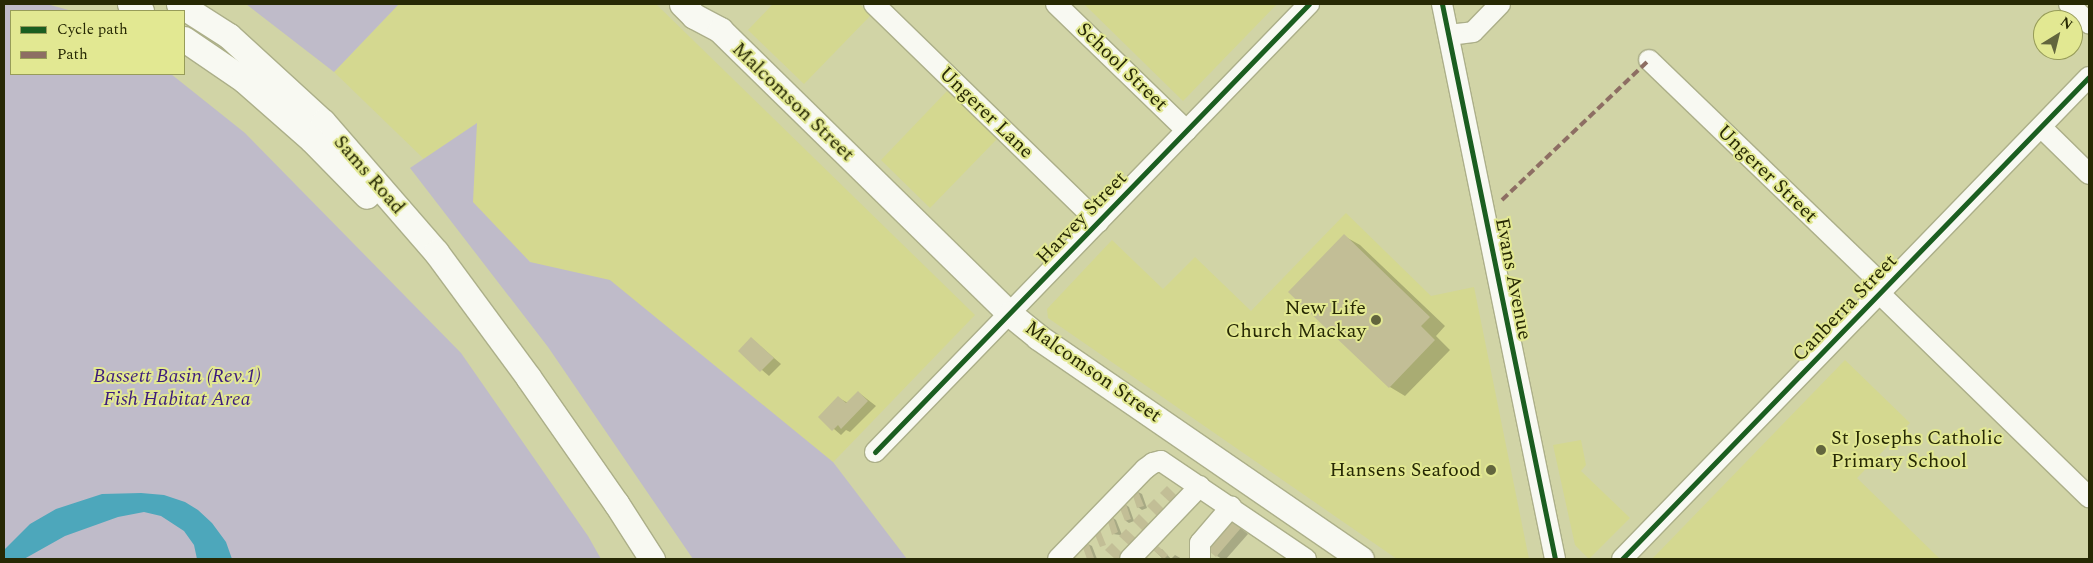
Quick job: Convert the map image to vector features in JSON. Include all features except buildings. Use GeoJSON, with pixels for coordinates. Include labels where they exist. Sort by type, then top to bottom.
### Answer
{"type":"FeatureCollection","features":[{"type":"Feature","properties":{"kind":"main road","name":"Sams Road"},"geometry":{"type":"LineString","coordinates":[[180,4],[230,36],[323,122],[436,252],[528,377],[616,503],[652,559]]}},
{"type":"Feature","properties":{"kind":"main road","name":"Malcomson Street"},"geometry":{"type":"LineString","coordinates":[[682,4],[694,16],[720,30]]}},
{"type":"Feature","properties":{"kind":"main road","name":"Malcomson Street"},"geometry":{"type":"LineString","coordinates":[[703,4],[720,30],[1010,314],[1038,337],[1361,559]]}},
{"type":"Feature","properties":{"kind":"main road","name":"Sams Road"},"geometry":{"type":"LineString","coordinates":[[185,40],[244,80],[312,140],[427,259],[528,377]]}},
{"type":"Feature","properties":{"kind":"street","name":"Ungerer Lane"},"geometry":{"type":"LineString","coordinates":[[874,4],[1098,222]]}},
{"type":"Feature","properties":{"kind":"street","name":"School Street"},"geometry":{"type":"LineString","coordinates":[[1056,4],[1187,131]]}},
{"type":"Feature","properties":{"kind":"street","name":"Harvey Street"},"geometry":{"type":"LineString","coordinates":[[876,452],[1310,4]]}},
{"type":"Feature","properties":{"kind":"street","name":"Evans Avenue"},"geometry":{"type":"LineString","coordinates":[[1442,4],[1555,559]]}},
{"type":"Feature","properties":{"kind":"street"},"geometry":{"type":"LineString","coordinates":[[1449,35],[1473,32],[1500,4]]}},
{"type":"Feature","properties":{"kind":"street"},"geometry":{"type":"LineString","coordinates":[[2069,4],[2089,23]]}},
{"type":"Feature","properties":{"kind":"street","name":"Ungerer Street"},"geometry":{"type":"LineString","coordinates":[[1649,60],[2089,497]]}},
{"type":"Feature","properties":{"kind":"street","name":"Canberra Street"},"geometry":{"type":"LineString","coordinates":[[1622,559],[2089,77]]}},
{"type":"Feature","properties":{"kind":"street"},"geometry":{"type":"LineString","coordinates":[[2041,127],[2089,174]]}},
{"type":"Feature","properties":{"kind":"street"},"geometry":{"type":"LineString","coordinates":[[1058,559],[1153,463],[1162,462],[1170,465],[1231,507],[1294,556]]}},
{"type":"Feature","properties":{"kind":"street"},"geometry":{"type":"LineString","coordinates":[[1130,559],[1200,486]]}},
{"type":"Feature","properties":{"kind":"street"},"geometry":{"type":"LineString","coordinates":[[1200,559],[1200,542],[1231,507]]}},
{"type":"Feature","properties":{"kind":"shaded area"},"geometry":{"type":"Polygon","coordinates":[[[399,4],[656,4],[975,315],[787,510],[334,72],[399,4]]]}},
{"type":"Feature","properties":{"kind":"shaded area"},"geometry":{"type":"Polygon","coordinates":[[[773,4],[859,4],[871,15],[804,84],[748,30],[773,4]]]}},
{"type":"Feature","properties":{"kind":"shaded area"},"geometry":{"type":"Polygon","coordinates":[[[1084,4],[1277,4],[1183,101],[1084,4]]]}},
{"type":"Feature","properties":{"kind":"shaded area"},"geometry":{"type":"Polygon","coordinates":[[[948,90],[997,139],[930,208],[881,160],[948,90]]]}},
{"type":"Feature","properties":{"kind":"shaded area"},"geometry":{"type":"Polygon","coordinates":[[[1346,213],[1431,296],[1474,287],[1529,559],[1397,559],[1048,318],[1047,309],[1112,240],[1163,289],[1195,257],[1251,311],[1346,213]]]}},
{"type":"Feature","properties":{"kind":"shaded area","name":"St Josephs Catholic Primary School"},"geometry":{"type":"Polygon","coordinates":[[[1845,360],[1910,423],[1857,478],[1940,559],[1652,559],[1845,360]]]}},
{"type":"Feature","properties":{"kind":"shaded area"},"geometry":{"type":"Polygon","coordinates":[[[1581,440],[1586,465],[1581,471],[1630,518],[1589,559],[1575,545],[1553,445],[1581,440]]]}},
{"type":"Feature","properties":{"kind":"green space","name":"Bassett Basin (Rev.1) Fish Habitat Area"},"geometry":{"type":"Polygon","coordinates":[[[4,4],[47,4],[68,10],[10,10],[10,75],[172,75],[245,133],[461,353],[588,536],[601,559],[4,559],[4,4]]]}},
{"type":"Feature","properties":{"kind":"green space"},"geometry":{"type":"Polygon","coordinates":[[[246,4],[399,4],[334,72],[246,4]]]}},
{"type":"Feature","properties":{"kind":"green space"},"geometry":{"type":"Polygon","coordinates":[[[477,123],[473,202],[530,262],[610,280],[833,462],[907,559],[693,559],[548,347],[410,168],[477,123]]]}},
{"type":"Feature","properties":{"kind":"water"},"geometry":{"type":"Polygon","coordinates":[[[141,493],[164,495],[185,502],[198,510],[212,523],[226,542],[232,559],[197,559],[194,545],[184,531],[161,516],[144,512],[118,517],[65,536],[24,559],[4,559],[4,550],[30,524],[56,509],[102,494],[141,493]]]}},
{"type":"Feature","properties":{"kind":"marked path"},"geometry":{"type":"LineString","coordinates":[[1502,200],[1649,60]]}},
{"type":"Feature","properties":{"kind":"cycle path"},"geometry":{"type":"LineString","coordinates":[[875,452],[1309,4]]}},
{"type":"Feature","properties":{"kind":"cycle path"},"geometry":{"type":"LineString","coordinates":[[1442,4],[1555,559]]}},
{"type":"Feature","properties":{"kind":"cycle path"},"geometry":{"type":"LineString","coordinates":[[1622,559],[2089,77]]}},
{"type":"Feature","properties":{"kind":"place","name":"New Life Church Mackay"},"geometry":{"type":"Point","coordinates":[1376,320]}},
{"type":"Feature","properties":{"kind":"place","name":"St Josephs Catholic Primary School"},"geometry":{"type":"Point","coordinates":[1821,450]}},
{"type":"Feature","properties":{"kind":"place","name":"Hansens Seafood"},"geometry":{"type":"Point","coordinates":[1491,470]}}]}
